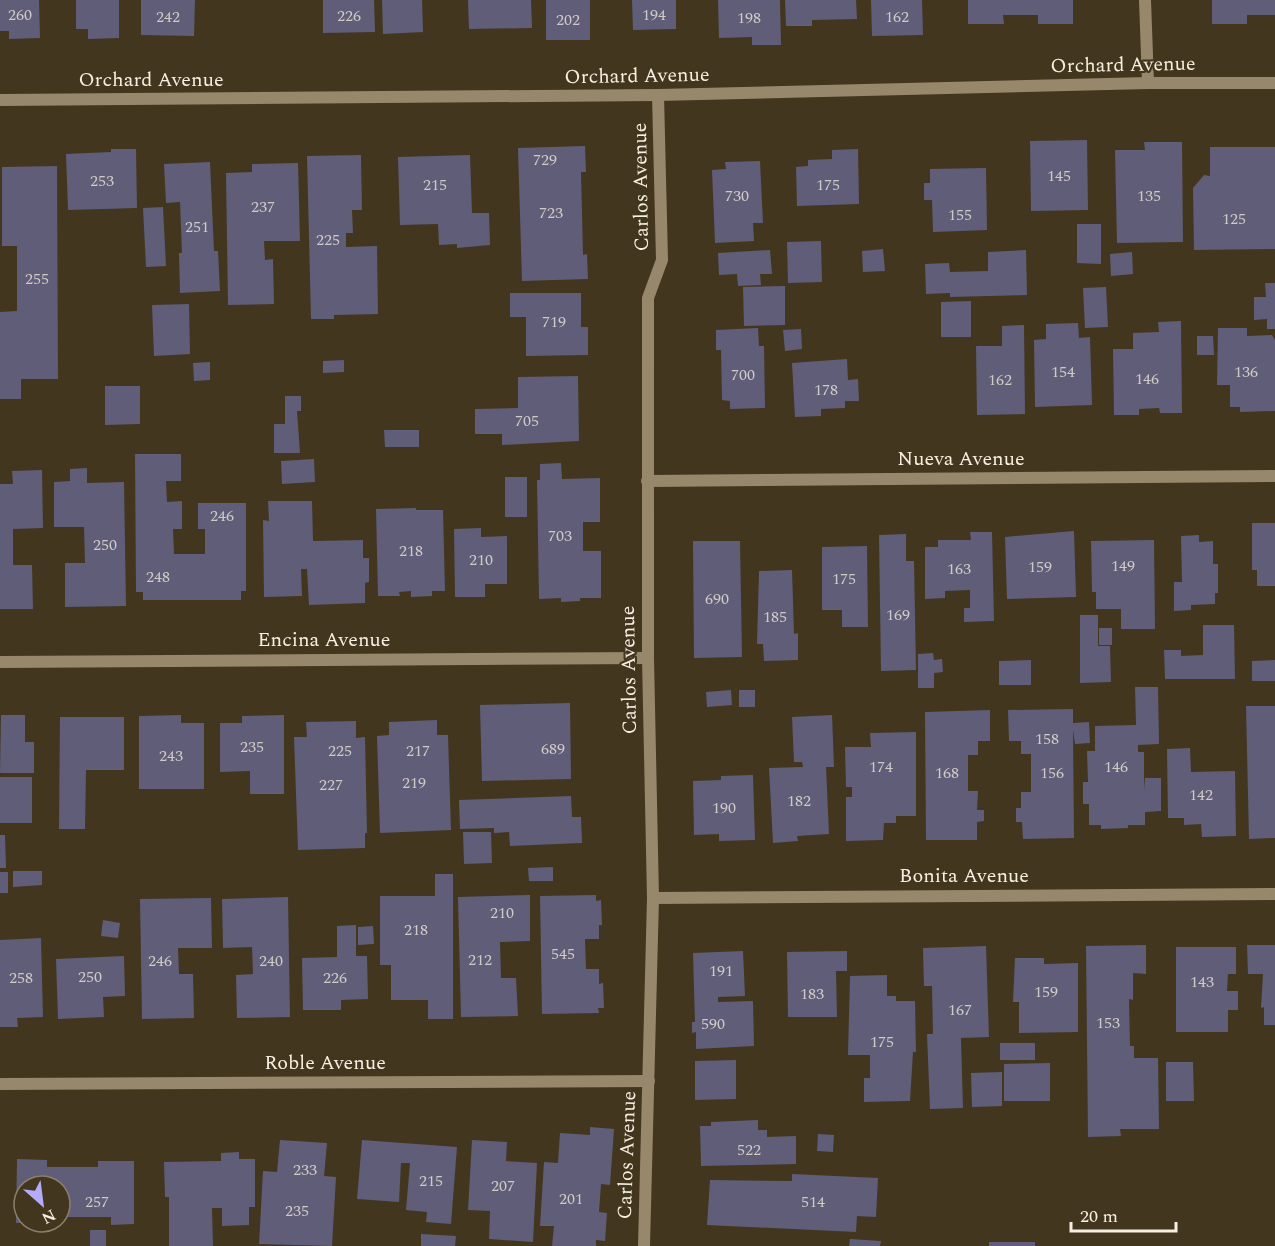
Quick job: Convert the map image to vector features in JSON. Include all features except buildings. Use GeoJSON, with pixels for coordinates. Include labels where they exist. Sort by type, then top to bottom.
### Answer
{"type":"FeatureCollection","features":[{"type":"Feature","properties":{"kind":"street"},"geometry":{"type":"LineString","coordinates":[[1144,0],[1148,83]]}},
{"type":"Feature","properties":{"kind":"street","name":"Orchard Avenue"},"geometry":{"type":"LineString","coordinates":[[0,100],[658,96],[1148,83],[1275,83]]}},
{"type":"Feature","properties":{"kind":"street","name":"Carlos Avenue"},"geometry":{"type":"LineString","coordinates":[[644,1246],[653,898],[648,657],[648,298],[662,261],[658,96]]}},
{"type":"Feature","properties":{"kind":"street","name":"Nueva Avenue"},"geometry":{"type":"LineString","coordinates":[[647,481],[1275,476]]}},
{"type":"Feature","properties":{"kind":"street","name":"Encina Avenue"},"geometry":{"type":"LineString","coordinates":[[0,662],[648,657]]}},
{"type":"Feature","properties":{"kind":"street","name":"Bonita Avenue"},"geometry":{"type":"LineString","coordinates":[[653,898],[1275,894]]}},
{"type":"Feature","properties":{"kind":"street","name":"Roble Avenue"},"geometry":{"type":"LineString","coordinates":[[0,1084],[649,1081]]}}]}
